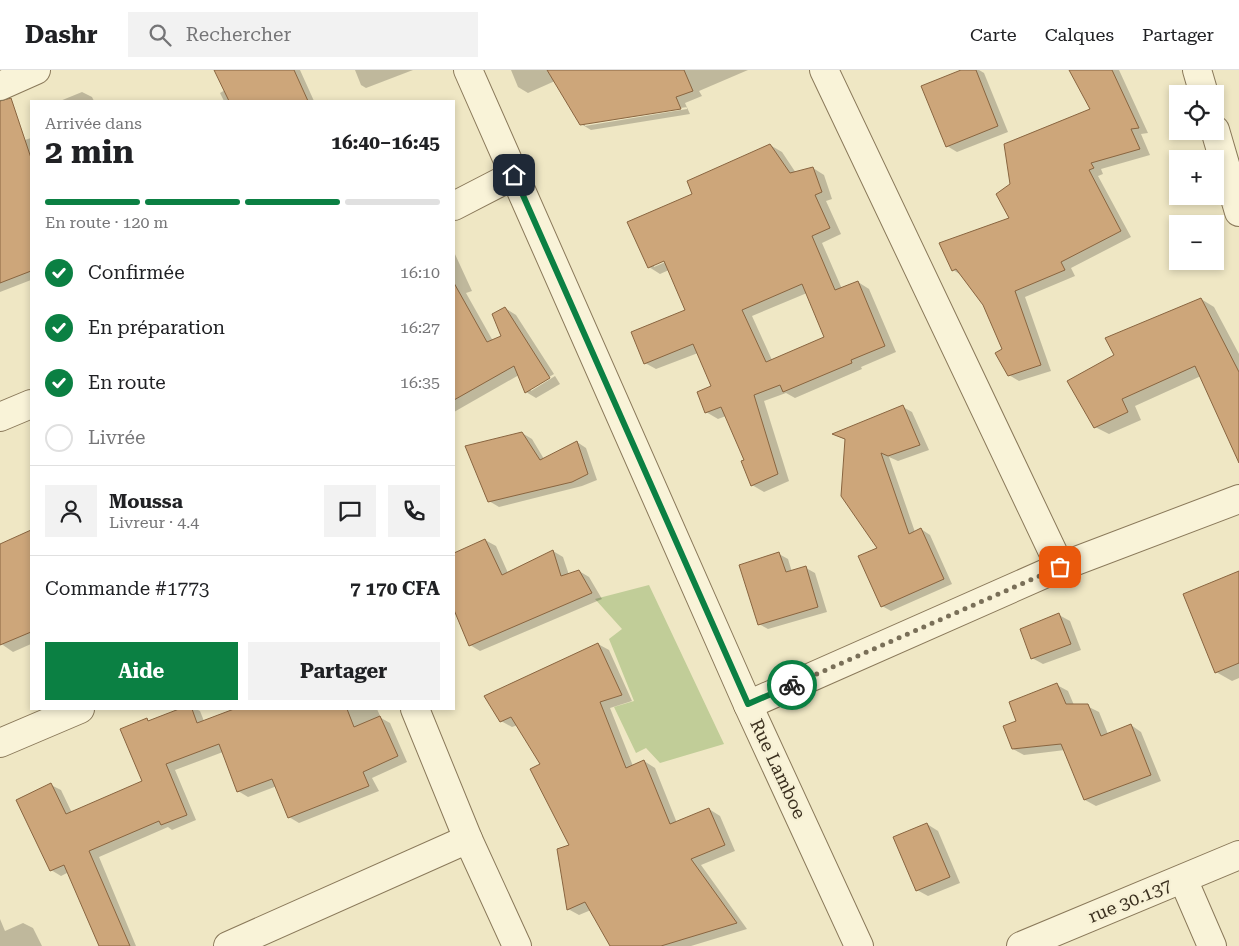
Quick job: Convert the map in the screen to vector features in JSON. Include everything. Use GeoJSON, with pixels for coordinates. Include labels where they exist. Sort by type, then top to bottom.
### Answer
{"type":"FeatureCollection","features":[{"type":"Feature","properties":{"kind":"street"},"geometry":{"type":"LineString","coordinates":[[0,86],[36,70]]}},
{"type":"Feature","properties":{"kind":"street","name":"Rue Lamboe"},"geometry":{"type":"LineString","coordinates":[[468,70],[748,704],[859,946]]}},
{"type":"Feature","properties":{"kind":"street"},"geometry":{"type":"LineString","coordinates":[[824,70],[1060,567]]}},
{"type":"Feature","properties":{"kind":"street"},"geometry":{"type":"LineString","coordinates":[[1197,70],[1201,85]]}},
{"type":"Feature","properties":{"kind":"street"},"geometry":{"type":"LineString","coordinates":[[1218,140],[1239,212]]}},
{"type":"Feature","properties":{"kind":"street"},"geometry":{"type":"LineString","coordinates":[[455,205],[514,175]]}},
{"type":"Feature","properties":{"kind":"street"},"geometry":{"type":"LineString","coordinates":[[0,418],[30,404]]}},
{"type":"Feature","properties":{"kind":"street"},"geometry":{"type":"LineString","coordinates":[[748,704],[1060,567],[1239,499]]}},
{"type":"Feature","properties":{"kind":"street"},"geometry":{"type":"LineString","coordinates":[[0,743],[78,710]]}},
{"type":"Feature","properties":{"kind":"street"},"geometry":{"type":"LineString","coordinates":[[415,710],[468,839],[517,946]]}},
{"type":"Feature","properties":{"kind":"street"},"geometry":{"type":"LineString","coordinates":[[228,946],[468,839]]}},
{"type":"Feature","properties":{"kind":"street","name":"rue 30.137"},"geometry":{"type":"LineString","coordinates":[[1021,946],[1239,855]]}},
{"type":"Feature","properties":{"kind":"street"},"geometry":{"type":"LineString","coordinates":[[1183,879],[1212,946]]}},
{"type":"Feature","properties":{"kind":"green space"},"geometry":{"type":"Polygon","coordinates":[[[649,585],[724,744],[660,763],[646,748],[636,753],[614,707],[634,701],[609,639],[622,629],[595,599],[649,585]]]}},
{"type":"Feature","properties":{"kind":"building"},"geometry":{"type":"Polygon","coordinates":[[[214,70],[294,70],[308,100],[229,100],[214,70]]]}},
{"type":"Feature","properties":{"kind":"building"},"geometry":{"type":"Polygon","coordinates":[[[547,70],[684,70],[693,91],[676,97],[681,109],[580,125],[547,70]]]}},
{"type":"Feature","properties":{"kind":"building"},"geometry":{"type":"Polygon","coordinates":[[[961,70],[976,70],[998,126],[946,147],[921,86],[961,70]]]}},
{"type":"Feature","properties":{"kind":"building"},"geometry":{"type":"Polygon","coordinates":[[[1069,70],[1112,70],[1139,128],[1131,129],[1140,149],[1091,163],[1094,168],[1089,170],[1121,231],[1061,262],[1065,270],[1015,291],[1041,365],[1008,376],[995,353],[1002,349],[983,305],[956,269],[952,271],[939,243],[1009,218],[996,194],[1010,184],[1004,144],[1090,109],[1069,70]]]}},
{"type":"Feature","properties":{"kind":"building"},"geometry":{"type":"Polygon","coordinates":[[[11,98],[30,155],[30,271],[0,283],[0,101],[11,98]]]}},
{"type":"Feature","properties":{"kind":"building"},"geometry":{"type":"Polygon","coordinates":[[[770,144],[790,173],[813,167],[822,192],[815,195],[830,228],[812,236],[835,290],[858,281],[885,346],[851,360],[852,363],[783,392],[780,385],[754,395],[778,474],[751,486],[741,461],[744,460],[721,407],[705,413],[697,392],[711,386],[693,344],[644,364],[631,332],[685,310],[664,261],[648,268],[627,222],[692,194],[687,181],[770,144]],[[802,284],[742,310],[766,362],[824,337],[802,284]]]}},
{"type":"Feature","properties":{"kind":"building"},"geometry":{"type":"Polygon","coordinates":[[[455,285],[487,342],[501,336],[492,314],[505,307],[550,378],[525,393],[514,366],[455,399],[455,285]]]}},
{"type":"Feature","properties":{"kind":"building"},"geometry":{"type":"Polygon","coordinates":[[[1201,298],[1239,372],[1239,463],[1195,366],[1122,399],[1128,412],[1094,428],[1067,381],[1114,355],[1105,338],[1201,298]]]}},
{"type":"Feature","properties":{"kind":"building"},"geometry":{"type":"Polygon","coordinates":[[[903,405],[920,445],[888,456],[881,453],[909,534],[921,528],[944,579],[881,607],[858,556],[877,548],[841,496],[845,439],[832,434],[903,405]]]}},
{"type":"Feature","properties":{"kind":"building"},"geometry":{"type":"Polygon","coordinates":[[[522,432],[540,460],[577,441],[588,474],[572,482],[488,502],[465,446],[522,432]]]}},
{"type":"Feature","properties":{"kind":"building"},"geometry":{"type":"Polygon","coordinates":[[[30,530],[30,632],[0,645],[0,544],[30,530]]]}},
{"type":"Feature","properties":{"kind":"building"},"geometry":{"type":"Polygon","coordinates":[[[485,539],[502,575],[553,550],[561,576],[579,570],[592,593],[469,646],[455,612],[455,553],[485,539]]]}},
{"type":"Feature","properties":{"kind":"building"},"geometry":{"type":"Polygon","coordinates":[[[779,552],[786,572],[806,566],[818,607],[758,625],[739,565],[779,552]]]}},
{"type":"Feature","properties":{"kind":"building"},"geometry":{"type":"Polygon","coordinates":[[[1239,571],[1239,663],[1215,673],[1183,594],[1239,571]]]}},
{"type":"Feature","properties":{"kind":"building"},"geometry":{"type":"Polygon","coordinates":[[[1059,613],[1071,644],[1031,659],[1020,629],[1059,613]]]}},
{"type":"Feature","properties":{"kind":"building"},"geometry":{"type":"Polygon","coordinates":[[[598,643],[622,695],[600,702],[626,768],[644,760],[670,824],[709,808],[725,845],[691,859],[737,923],[661,946],[610,946],[585,902],[567,910],[557,849],[569,845],[530,769],[540,764],[511,717],[500,722],[484,696],[598,643]]]}},
{"type":"Feature","properties":{"kind":"building"},"geometry":{"type":"Polygon","coordinates":[[[1057,683],[1066,704],[1088,704],[1101,736],[1131,724],[1151,775],[1084,800],[1061,744],[1012,749],[1003,726],[1016,721],[1009,702],[1057,683]]]}},
{"type":"Feature","properties":{"kind":"building"},"geometry":{"type":"Polygon","coordinates":[[[176,710],[192,710],[197,723],[231,710],[347,710],[354,727],[380,716],[398,756],[363,772],[369,786],[288,818],[272,779],[237,792],[219,744],[166,764],[187,815],[161,825],[159,821],[89,851],[130,946],[99,946],[64,865],[50,871],[16,800],[51,783],[66,814],[142,781],[120,729],[147,718],[148,721],[176,710]]]}},
{"type":"Feature","properties":{"kind":"building"},"geometry":{"type":"Polygon","coordinates":[[[927,823],[950,877],[916,891],[893,837],[927,823]]]}},
{"type":"Feature","properties":{"kind":"way so far"},"geometry":{"type":"LineString","coordinates":[[792,685],[1060,567]]}},
{"type":"Feature","properties":{"kind":"route"},"geometry":{"type":"LineString","coordinates":[[514,175],[748,704],[792,685]]}}]}
